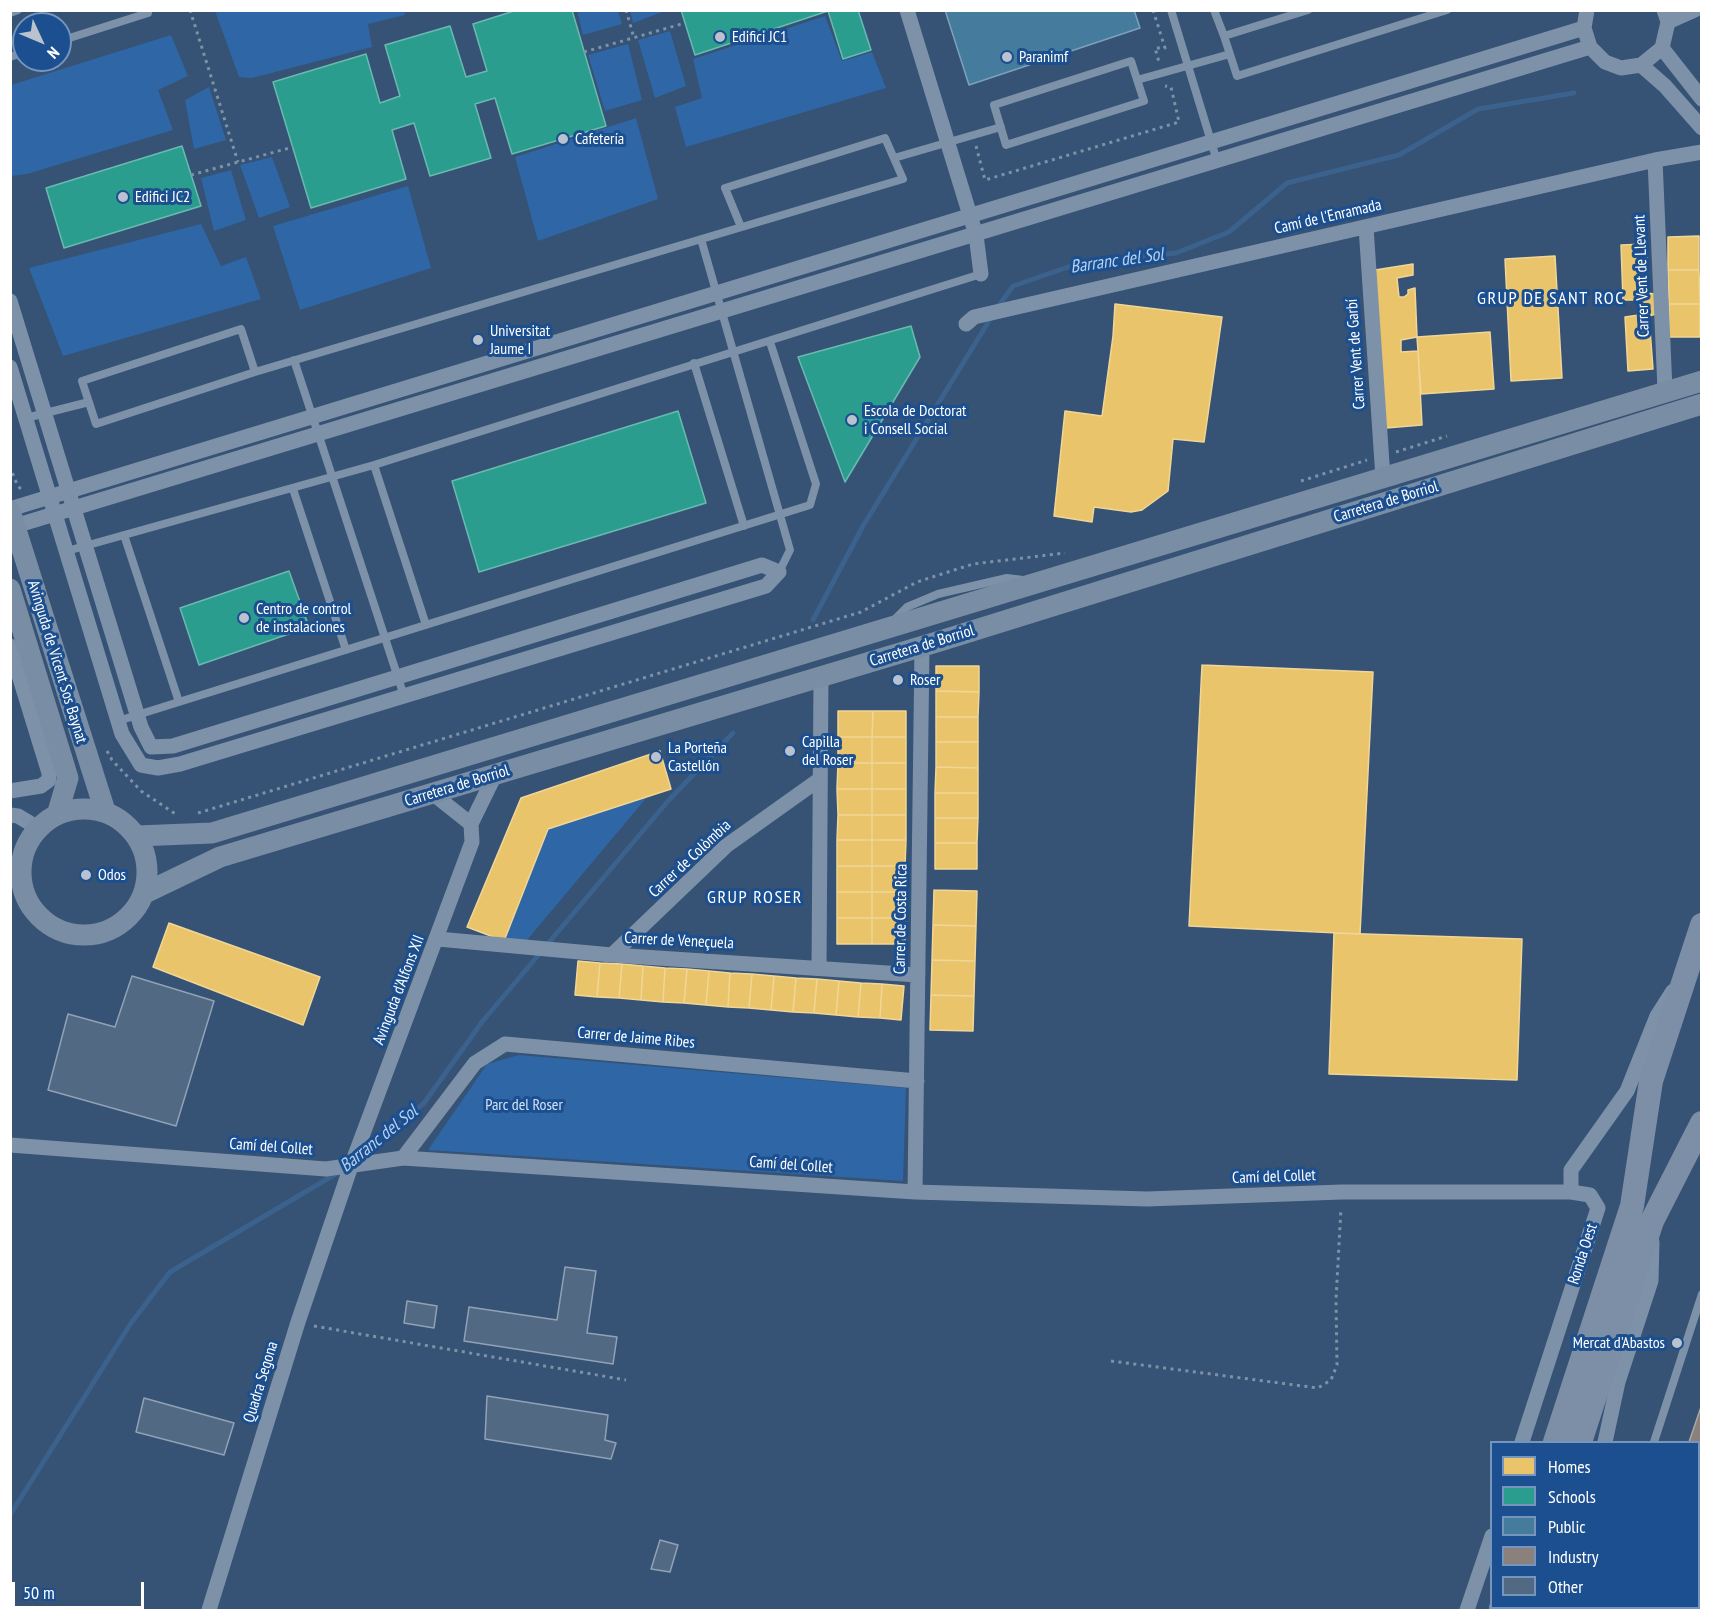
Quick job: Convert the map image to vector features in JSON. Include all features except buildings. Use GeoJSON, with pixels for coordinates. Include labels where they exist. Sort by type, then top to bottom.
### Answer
{"type":"FeatureCollection","features":[{"type":"Feature","properties":{"kind":"main road","name":"Carretera de Borriol"},"geometry":{"type":"LineString","coordinates":[[137,836],[212,833],[1383,478],[1665,390],[1701,381]]}},
{"type":"Feature","properties":{"kind":"main road","name":"Carretera de Borriol"},"geometry":{"type":"LineString","coordinates":[[145,893],[220,857],[921,646],[1701,404]]}},
{"type":"Feature","properties":{"kind":"main road","name":"Avinguda de Vicent Sos Baynat"},"geometry":{"type":"LineString","coordinates":[[12,515],[105,812]]}},
{"type":"Feature","properties":{"kind":"main road","name":"Avinguda de Vicent Sos Baynat"},"geometry":{"type":"LineString","coordinates":[[10,590],[68,778],[57,815]]}},
{"type":"Feature","properties":{"kind":"main road"},"geometry":{"type":"LineString","coordinates":[[80,808],[105,812],[123,821],[137,836],[148,863],[145,893],[125,922],[93,936],[58,932],[21,909],[21,883],[16,859],[38,828],[57,815],[80,808]]}},
{"type":"Feature","properties":{"kind":"main road","name":"Ronda Oest"},"geometry":{"type":"LineString","coordinates":[[1556,1441],[1632,1206],[1651,1081],[1701,925]]}},
{"type":"Feature","properties":{"kind":"main road"},"geometry":{"type":"LineString","coordinates":[[1581,1441],[1652,1221],[1701,1123]]}},
{"type":"Feature","properties":{"kind":"street"},"geometry":{"type":"LineString","coordinates":[[907,10],[976,235],[981,274]]}},
{"type":"Feature","properties":{"kind":"street"},"geometry":{"type":"LineString","coordinates":[[1587,10],[1584,28],[1590,47],[1605,62],[1621,68],[1641,65],[1662,48],[1666,16],[1695,10]]}},
{"type":"Feature","properties":{"kind":"street"},"geometry":{"type":"LineString","coordinates":[[12,515],[50,496],[1584,28]]}},
{"type":"Feature","properties":{"kind":"street"},"geometry":{"type":"LineString","coordinates":[[12,515],[55,514],[1590,47]]}},
{"type":"Feature","properties":{"kind":"street"},"geometry":{"type":"LineString","coordinates":[[1662,48],[1701,99]]}},
{"type":"Feature","properties":{"kind":"street"},"geometry":{"type":"LineString","coordinates":[[1641,65],[1665,86],[1701,129]]}},
{"type":"Feature","properties":{"kind":"street","name":"Camí de l'Enramada"},"geometry":{"type":"LineString","coordinates":[[966,324],[974,317],[1655,160],[1701,152]]}},
{"type":"Feature","properties":{"kind":"street","name":"Carrer Vent de Llevant"},"geometry":{"type":"LineString","coordinates":[[1655,160],[1665,390]]}},
{"type":"Feature","properties":{"kind":"street","name":"Carrer Vent de Garbí"},"geometry":{"type":"LineString","coordinates":[[1366,227],[1383,478]]}},
{"type":"Feature","properties":{"kind":"street"},"geometry":{"type":"LineString","coordinates":[[10,301],[137,715],[151,747],[173,746],[762,565],[779,572],[766,586],[404,696],[158,768],[141,765],[130,751],[118,721],[10,367]]}},
{"type":"Feature","properties":{"kind":"street"},"geometry":{"type":"LineString","coordinates":[[10,646],[49,780],[41,786],[10,791]]}},
{"type":"Feature","properties":{"kind":"street","name":"Carrer de Costa Rica"},"geometry":{"type":"LineString","coordinates":[[915,1192],[921,646]]}},
{"type":"Feature","properties":{"kind":"street"},"geometry":{"type":"LineString","coordinates":[[819,968],[821,676]]}},
{"type":"Feature","properties":{"kind":"street","name":"Avinguda d'Alfons XII"},"geometry":{"type":"LineString","coordinates":[[351,1166],[438,939],[472,842],[471,824],[495,775]]}},
{"type":"Feature","properties":{"kind":"street","name":"Carrer de Colòmbia"},"geometry":{"type":"LineString","coordinates":[[612,955],[645,926],[726,846],[820,779]]}},
{"type":"Feature","properties":{"kind":"street"},"geometry":{"type":"LineString","coordinates":[[432,794],[471,824]]}},
{"type":"Feature","properties":{"kind":"street"},"geometry":{"type":"LineString","coordinates":[[10,815],[18,816],[38,828]]}},
{"type":"Feature","properties":{"kind":"street","name":"Carrer de Colòmbia"},"geometry":{"type":"LineString","coordinates":[[637,955],[645,926]]}},
{"type":"Feature","properties":{"kind":"street","name":"Carrer de Veneçuela"},"geometry":{"type":"LineString","coordinates":[[438,939],[612,955],[918,975]]}},
{"type":"Feature","properties":{"kind":"street","name":"Ronda Oest"},"geometry":{"type":"LineString","coordinates":[[1523,1441],[1598,1208],[1590,1195],[1571,1192],[1572,1170],[1627,1091],[1657,1016],[1688,965]]}},
{"type":"Feature","properties":{"kind":"street","name":"Carrer de Jaime Ribes"},"geometry":{"type":"LineString","coordinates":[[403,1158],[475,1063],[505,1044],[917,1081]]}},
{"type":"Feature","properties":{"kind":"street","name":"Camí del Collet"},"geometry":{"type":"LineString","coordinates":[[10,1145],[326,1169],[403,1158],[915,1192],[1146,1199],[1342,1192],[1571,1192]]}},
{"type":"Feature","properties":{"kind":"street","name":"Quadra Segona"},"geometry":{"type":"LineString","coordinates":[[209,1611],[298,1323],[351,1166]]}},
{"type":"Feature","properties":{"kind":"street"},"geometry":{"type":"LineString","coordinates":[[1605,1441],[1618,1382],[1651,1281],[1652,1221]]}},
{"type":"Feature","properties":{"kind":"street"},"geometry":{"type":"LineString","coordinates":[[1467,1611],[1490,1539]]}},
{"type":"Feature","properties":{"kind":"lane"},"geometry":{"type":"LineString","coordinates":[[10,13],[18,10]]}},
{"type":"Feature","properties":{"kind":"lane"},"geometry":{"type":"LineString","coordinates":[[72,37],[148,13],[148,10]]}},
{"type":"Feature","properties":{"kind":"lane"},"geometry":{"type":"LineString","coordinates":[[1171,10],[1217,161]]}},
{"type":"Feature","properties":{"kind":"lane"},"geometry":{"type":"LineString","coordinates":[[1214,10],[1237,76],[1447,10]]}},
{"type":"Feature","properties":{"kind":"lane"},"geometry":{"type":"LineString","coordinates":[[1224,36],[1308,10]]}},
{"type":"Feature","properties":{"kind":"lane"},"geometry":{"type":"LineString","coordinates":[[1137,80],[1230,54]]}},
{"type":"Feature","properties":{"kind":"lane"},"geometry":{"type":"LineString","coordinates":[[1131,61],[1144,101],[1006,145],[1001,127],[994,105],[1131,61]]}},
{"type":"Feature","properties":{"kind":"lane"},"geometry":{"type":"LineString","coordinates":[[894,158],[949,144],[1001,127]]}},
{"type":"Feature","properties":{"kind":"lane"},"geometry":{"type":"LineString","coordinates":[[255,372],[241,329],[82,381],[96,424],[294,360],[701,239],[741,227],[903,178],[885,138],[725,188],[741,227]]}},
{"type":"Feature","properties":{"kind":"lane"},"geometry":{"type":"LineString","coordinates":[[701,239],[790,550],[779,572]]}},
{"type":"Feature","properties":{"kind":"lane"},"geometry":{"type":"LineString","coordinates":[[67,551],[86,548],[124,535],[374,465],[694,363],[734,354],[981,274]]}},
{"type":"Feature","properties":{"kind":"lane"},"geometry":{"type":"LineString","coordinates":[[118,721],[810,505],[816,484],[770,342]]}},
{"type":"Feature","properties":{"kind":"lane"},"geometry":{"type":"LineString","coordinates":[[294,360],[404,696]]}},
{"type":"Feature","properties":{"kind":"lane"},"geometry":{"type":"LineString","coordinates":[[694,363],[744,526]]}},
{"type":"Feature","properties":{"kind":"lane"},"geometry":{"type":"LineString","coordinates":[[26,418],[89,402]]}},
{"type":"Feature","properties":{"kind":"lane"},"geometry":{"type":"LineString","coordinates":[[374,465],[426,625]]}},
{"type":"Feature","properties":{"kind":"lane"},"geometry":{"type":"LineString","coordinates":[[293,489],[346,650]]}},
{"type":"Feature","properties":{"kind":"lane"},"geometry":{"type":"LineString","coordinates":[[124,535],[178,702]]}},
{"type":"Feature","properties":{"kind":"lane"},"geometry":{"type":"LineString","coordinates":[[1655,1441],[1701,1294]]}},
{"type":"Feature","properties":{"kind":"path"},"geometry":{"type":"LineString","coordinates":[[190,10],[238,162]]}},
{"type":"Feature","properties":{"kind":"path"},"geometry":{"type":"LineString","coordinates":[[626,10],[634,38]]}},
{"type":"Feature","properties":{"kind":"path"},"geometry":{"type":"LineString","coordinates":[[584,52],[685,23]]}},
{"type":"Feature","properties":{"kind":"path"},"geometry":{"type":"LineString","coordinates":[[191,175],[293,147]]}},
{"type":"Feature","properties":{"kind":"path"},"geometry":{"type":"LineString","coordinates":[[1292,484],[1449,436]]}},
{"type":"Feature","properties":{"kind":"path"},"geometry":{"type":"LineString","coordinates":[[192,815],[861,612],[917,582],[973,564],[1069,552]]}},
{"type":"Feature","properties":{"kind":"path"},"geometry":{"type":"LineString","coordinates":[[106,749],[112,760],[141,791],[176,815],[184,815]]}},
{"type":"Feature","properties":{"kind":"path"},"geometry":{"type":"LineString","coordinates":[[1111,1361],[1318,1388],[1331,1380],[1337,1365],[1335,1300],[1342,1192]]}},
{"type":"Feature","properties":{"kind":"path"},"geometry":{"type":"LineString","coordinates":[[298,1323],[362,1336],[626,1380]]}},
{"type":"Feature","properties":{"kind":"green space"},"geometry":{"type":"Polygon","coordinates":[[[630,10],[665,11],[633,23],[630,10]]]}},
{"type":"Feature","properties":{"kind":"green space"},"geometry":{"type":"Polygon","coordinates":[[[215,11],[404,11],[405,15],[368,24],[372,47],[252,78],[239,77],[215,11]]]}},
{"type":"Feature","properties":{"kind":"green space"},"geometry":{"type":"Polygon","coordinates":[[[577,11],[618,11],[622,24],[583,35],[577,11]]]}},
{"type":"Feature","properties":{"kind":"green space"},"geometry":{"type":"Polygon","coordinates":[[[825,16],[842,61],[872,52],[886,88],[686,147],[675,107],[702,98],[693,59],[825,16]]]}},
{"type":"Feature","properties":{"kind":"green space"},"geometry":{"type":"Polygon","coordinates":[[[670,31],[686,86],[655,98],[638,40],[670,31]]]}},
{"type":"Feature","properties":{"kind":"green space"},"geometry":{"type":"Polygon","coordinates":[[[171,35],[188,76],[158,90],[173,130],[27,174],[11,176],[11,85],[53,72],[72,72],[72,66],[171,35]]]}},
{"type":"Feature","properties":{"kind":"green space"},"geometry":{"type":"Polygon","coordinates":[[[628,44],[642,100],[605,111],[588,55],[628,44]]]}},
{"type":"Feature","properties":{"kind":"green space"},"geometry":{"type":"Polygon","coordinates":[[[209,87],[226,140],[194,149],[185,100],[209,87]]]}},
{"type":"Feature","properties":{"kind":"green space"},"geometry":{"type":"Polygon","coordinates":[[[636,118],[658,199],[538,241],[515,157],[636,118]]]}},
{"type":"Feature","properties":{"kind":"green space"},"geometry":{"type":"Polygon","coordinates":[[[272,157],[290,207],[259,218],[240,165],[272,157]]]}},
{"type":"Feature","properties":{"kind":"green space"},"geometry":{"type":"Polygon","coordinates":[[[231,170],[246,220],[214,231],[201,178],[231,170]]]}},
{"type":"Feature","properties":{"kind":"green space"},"geometry":{"type":"Polygon","coordinates":[[[408,186],[431,268],[300,310],[273,226],[408,186]]]}},
{"type":"Feature","properties":{"kind":"green space"},"geometry":{"type":"Polygon","coordinates":[[[201,224],[221,266],[246,257],[261,299],[63,356],[29,268],[201,224]]]}},
{"type":"Feature","properties":{"kind":"green space"},"geometry":{"type":"Polygon","coordinates":[[[648,796],[527,940],[504,941],[548,829],[648,796]]]}},
{"type":"Feature","properties":{"kind":"green space","name":"Parc del Roser"},"geometry":{"type":"Polygon","coordinates":[[[519,1055],[906,1088],[903,1181],[428,1150],[487,1064],[519,1055]]]}},
{"type":"Feature","properties":{"kind":"waterway","name":"Barranc del Sol"},"geometry":{"type":"LineString","coordinates":[[997,308],[1013,286],[1080,263],[1176,253],[1229,232],[1287,183],[1399,155],[1478,109],[1574,93]]}},
{"type":"Feature","properties":{"kind":"waterway","name":"Barranc del Sol"},"geometry":{"type":"LineString","coordinates":[[813,620],[863,526],[992,316]]}},
{"type":"Feature","properties":{"kind":"waterway","name":"Barranc del Sol"},"geometry":{"type":"LineString","coordinates":[[359,1158],[424,1103],[482,1022],[668,801],[733,733]]}},
{"type":"Feature","properties":{"kind":"waterway","name":"Barranc del Sol"},"geometry":{"type":"LineString","coordinates":[[10,1515],[131,1323],[170,1272],[339,1172]]}},
{"type":"Feature","properties":{"kind":"place","name":"Edifici JC1"},"geometry":{"type":"Point","coordinates":[720,37]}},
{"type":"Feature","properties":{"kind":"place","name":"Paranimf"},"geometry":{"type":"Point","coordinates":[1007,57]}},
{"type":"Feature","properties":{"kind":"place","name":"Cafetería"},"geometry":{"type":"Point","coordinates":[563,139]}},
{"type":"Feature","properties":{"kind":"place","name":"Edifici JC2"},"geometry":{"type":"Point","coordinates":[123,197]}},
{"type":"Feature","properties":{"kind":"place","name":"Universitat Jaume I"},"geometry":{"type":"Point","coordinates":[478,340]}},
{"type":"Feature","properties":{"kind":"place","name":"Escola de Doctorat i Consell Social"},"geometry":{"type":"Point","coordinates":[852,420]}},
{"type":"Feature","properties":{"kind":"place","name":"Centro de control de instalaciones"},"geometry":{"type":"Point","coordinates":[244,618]}},
{"type":"Feature","properties":{"kind":"place","name":"Roser"},"geometry":{"type":"Point","coordinates":[898,680]}},
{"type":"Feature","properties":{"kind":"place","name":"Capilla del Roser"},"geometry":{"type":"Point","coordinates":[790,751]}},
{"type":"Feature","properties":{"kind":"place","name":"La Porteña Castellón"},"geometry":{"type":"Point","coordinates":[656,757]}},
{"type":"Feature","properties":{"kind":"place","name":"Odos"},"geometry":{"type":"Point","coordinates":[86,875]}},
{"type":"Feature","properties":{"kind":"place","name":"Mercat d'Abastos"},"geometry":{"type":"Point","coordinates":[1677,1343]}},
{"type":"Feature","properties":{"kind":"district","name":"GRUP DE SANT ROC"},"geometry":{"type":"Point","coordinates":[1551,299]}},
{"type":"Feature","properties":{"kind":"district","name":"GRUP ROSER"},"geometry":{"type":"Point","coordinates":[755,898]}}]}
